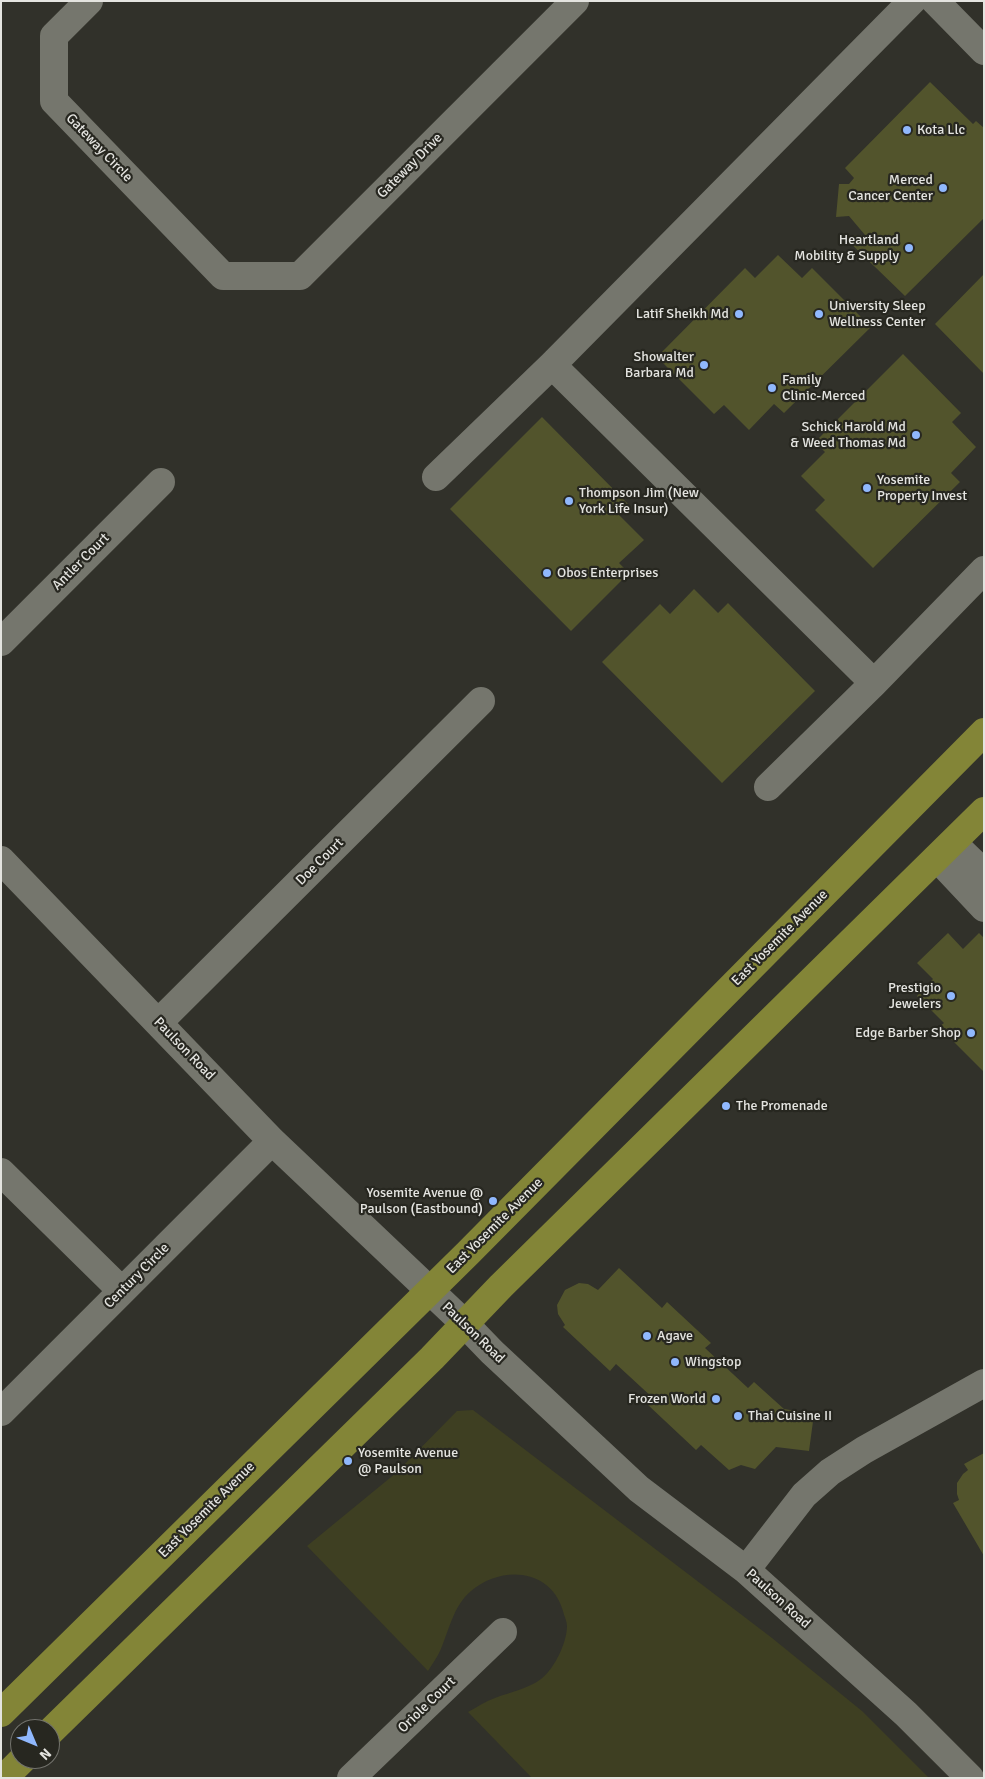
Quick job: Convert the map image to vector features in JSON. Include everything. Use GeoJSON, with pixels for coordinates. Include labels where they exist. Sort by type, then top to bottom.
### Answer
{"type":"FeatureCollection","features":[{"type":"Feature","properties":{"kind":"main road","name":"East Yosemite Avenue"},"geometry":{"type":"LineString","coordinates":[[3,1707],[430,1291],[984,732]]}},
{"type":"Feature","properties":{"kind":"main road"},"geometry":{"type":"LineString","coordinates":[[60,1722],[432,1358],[464,1323],[984,811]]}},
{"type":"Feature","properties":{"kind":"main road"},"geometry":{"type":"LineString","coordinates":[[1,1737],[3,1707]]}},
{"type":"Feature","properties":{"kind":"main road"},"geometry":{"type":"LineString","coordinates":[[4,1778],[13,1769]]}},
{"type":"Feature","properties":{"kind":"street","name":"Gateway Circle"},"geometry":{"type":"LineString","coordinates":[[89,1],[54,36],[54,101],[223,276]]}},
{"type":"Feature","properties":{"kind":"street","name":"Gateway Drive"},"geometry":{"type":"LineString","coordinates":[[223,276],[300,276],[575,1]]}},
{"type":"Feature","properties":{"kind":"street"},"geometry":{"type":"LineString","coordinates":[[436,477],[552,365],[912,1]]}},
{"type":"Feature","properties":{"kind":"street"},"geometry":{"type":"LineString","coordinates":[[935,1],[984,50]]}},
{"type":"Feature","properties":{"kind":"street"},"geometry":{"type":"LineString","coordinates":[[552,365],[874,683]]}},
{"type":"Feature","properties":{"kind":"street","name":"Antler Court"},"geometry":{"type":"LineString","coordinates":[[1,642],[161,482]]}},
{"type":"Feature","properties":{"kind":"street"},"geometry":{"type":"LineString","coordinates":[[768,787],[874,683],[984,570]]}},
{"type":"Feature","properties":{"kind":"street","name":"Doe Court"},"geometry":{"type":"LineString","coordinates":[[159,1022],[481,701]]}},
{"type":"Feature","properties":{"kind":"street"},"geometry":{"type":"LineString","coordinates":[[945,850],[984,873]]}},
{"type":"Feature","properties":{"kind":"street"},"geometry":{"type":"LineString","coordinates":[[945,850],[984,908]]}},
{"type":"Feature","properties":{"kind":"street","name":"Paulson Road"},"geometry":{"type":"LineString","coordinates":[[1,860],[272,1141],[464,1323],[492,1352],[639,1489],[746,1570],[906,1714],[970,1778]]}},
{"type":"Feature","properties":{"kind":"street","name":"Century Circle"},"geometry":{"type":"LineString","coordinates":[[1,1412],[272,1141]]}},
{"type":"Feature","properties":{"kind":"street"},"geometry":{"type":"LineString","coordinates":[[1,1172],[122,1291]]}},
{"type":"Feature","properties":{"kind":"street"},"geometry":{"type":"LineString","coordinates":[[746,1570],[804,1495],[830,1472],[864,1450],[984,1383]]}},
{"type":"Feature","properties":{"kind":"street","name":"Oriole Court"},"geometry":{"type":"LineString","coordinates":[[351,1778],[503,1632]]}},
{"type":"Feature","properties":{"kind":"green space"},"geometry":{"type":"Polygon","coordinates":[[[473,1410],[772,1638],[862,1711],[929,1778],[532,1778],[468,1712],[485,1702],[525,1688],[536,1682],[553,1665],[563,1645],[567,1624],[557,1597],[548,1586],[537,1579],[524,1575],[510,1575],[496,1577],[471,1591],[456,1611],[440,1651],[428,1671],[307,1546],[396,1473],[457,1411],[473,1410]]]}},
{"type":"Feature","properties":{"kind":"building"},"geometry":{"type":"Polygon","coordinates":[[[930,82],[973,124],[976,121],[984,128],[984,218],[905,296],[843,236],[865,235],[849,216],[836,217],[839,184],[849,184],[854,178],[845,168],[930,82]]]}},
{"type":"Feature","properties":{"kind":"building"},"geometry":{"type":"Polygon","coordinates":[[[778,255],[802,278],[812,268],[871,327],[784,413],[774,404],[749,430],[724,405],[714,414],[657,357],[745,268],[755,278],[778,255]]]}},
{"type":"Feature","properties":{"kind":"building"},"geometry":{"type":"Polygon","coordinates":[[[984,274],[984,374],[935,324],[984,274]]]}},
{"type":"Feature","properties":{"kind":"building"},"geometry":{"type":"Polygon","coordinates":[[[903,354],[961,413],[952,422],[976,447],[951,473],[960,482],[873,568],[815,510],[825,500],[801,476],[825,452],[815,442],[903,354]]]}},
{"type":"Feature","properties":{"kind":"building"},"geometry":{"type":"Polygon","coordinates":[[[542,417],[628,504],[618,514],[644,540],[619,563],[629,573],[571,631],[450,509],[542,417]]]}},
{"type":"Feature","properties":{"kind":"building"},"geometry":{"type":"Polygon","coordinates":[[[694,589],[718,613],[728,603],[815,691],[722,783],[602,662],[660,604],[670,614],[694,589]]]}},
{"type":"Feature","properties":{"kind":"building"},"geometry":{"type":"Polygon","coordinates":[[[948,933],[963,949],[979,933],[984,938],[984,1072],[939,1027],[944,1023],[917,996],[933,979],[917,963],[948,933]]]}},
{"type":"Feature","properties":{"kind":"building"},"geometry":{"type":"Polygon","coordinates":[[[619,1268],[662,1308],[667,1302],[711,1343],[705,1348],[748,1388],[754,1382],[784,1409],[814,1414],[809,1451],[776,1447],[755,1469],[741,1465],[729,1470],[701,1445],[696,1450],[648,1405],[654,1399],[616,1364],[610,1371],[563,1327],[565,1325],[558,1314],[557,1305],[565,1290],[579,1283],[588,1284],[598,1290],[619,1268]]]}},
{"type":"Feature","properties":{"kind":"building"},"geometry":{"type":"Polygon","coordinates":[[[984,1453],[984,1556],[953,1503],[959,1500],[957,1483],[968,1470],[964,1464],[984,1453]]]}},
{"type":"Feature","properties":{"kind":"place","name":"Kota Llc"},"geometry":{"type":"Point","coordinates":[907,130]}},
{"type":"Feature","properties":{"kind":"place","name":"Merced Cancer Center"},"geometry":{"type":"Point","coordinates":[943,188]}},
{"type":"Feature","properties":{"kind":"place","name":"Heartland Mobility & Supply"},"geometry":{"type":"Point","coordinates":[909,248]}},
{"type":"Feature","properties":{"kind":"place","name":"Latif Sheikh Md"},"geometry":{"type":"Point","coordinates":[739,314]}},
{"type":"Feature","properties":{"kind":"place","name":"University Sleep Wellness Center"},"geometry":{"type":"Point","coordinates":[819,314]}},
{"type":"Feature","properties":{"kind":"place","name":"Showalter Barbara Md"},"geometry":{"type":"Point","coordinates":[704,365]}},
{"type":"Feature","properties":{"kind":"place","name":"Family Clinic-Merced"},"geometry":{"type":"Point","coordinates":[772,388]}},
{"type":"Feature","properties":{"kind":"place","name":"Schick Harold Md & Weed Thomas Md"},"geometry":{"type":"Point","coordinates":[916,435]}},
{"type":"Feature","properties":{"kind":"place","name":"Yosemite Property Invest"},"geometry":{"type":"Point","coordinates":[867,488]}},
{"type":"Feature","properties":{"kind":"place","name":"Thompson Jim (New York Life Insur)"},"geometry":{"type":"Point","coordinates":[569,501]}},
{"type":"Feature","properties":{"kind":"place","name":"Obos Enterprises"},"geometry":{"type":"Point","coordinates":[547,573]}},
{"type":"Feature","properties":{"kind":"place","name":"Prestigio Jewelers"},"geometry":{"type":"Point","coordinates":[951,996]}},
{"type":"Feature","properties":{"kind":"place","name":"Edge Barber Shop"},"geometry":{"type":"Point","coordinates":[971,1033]}},
{"type":"Feature","properties":{"kind":"place","name":"The Promenade"},"geometry":{"type":"Point","coordinates":[726,1106]}},
{"type":"Feature","properties":{"kind":"place","name":"Yosemite Avenue @ Paulson (Eastbound)"},"geometry":{"type":"Point","coordinates":[493,1201]}},
{"type":"Feature","properties":{"kind":"place","name":"Agave"},"geometry":{"type":"Point","coordinates":[647,1336]}},
{"type":"Feature","properties":{"kind":"place","name":"Wingstop"},"geometry":{"type":"Point","coordinates":[675,1362]}},
{"type":"Feature","properties":{"kind":"place","name":"Frozen World"},"geometry":{"type":"Point","coordinates":[716,1399]}},
{"type":"Feature","properties":{"kind":"place","name":"Thai Cuisine II"},"geometry":{"type":"Point","coordinates":[738,1416]}},
{"type":"Feature","properties":{"kind":"place","name":"Yosemite Avenue @ Paulson"},"geometry":{"type":"Point","coordinates":[348,1461]}}]}
